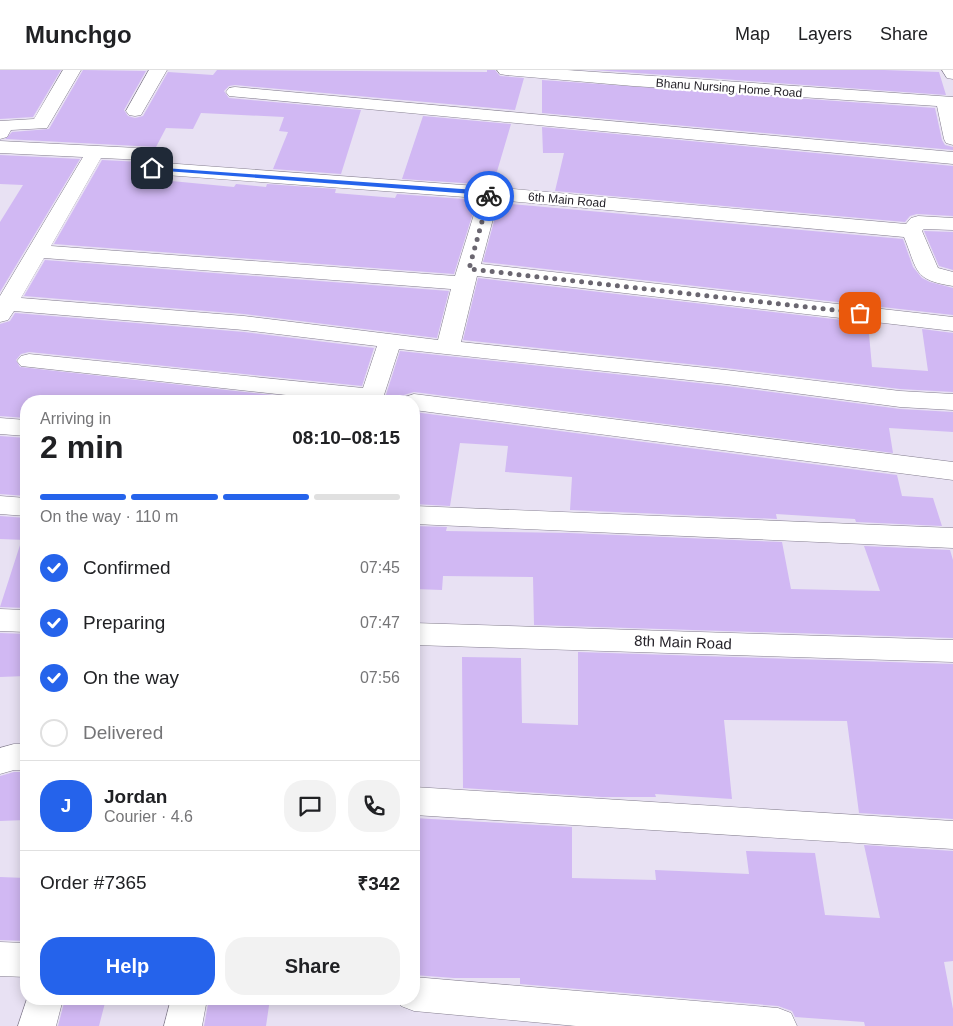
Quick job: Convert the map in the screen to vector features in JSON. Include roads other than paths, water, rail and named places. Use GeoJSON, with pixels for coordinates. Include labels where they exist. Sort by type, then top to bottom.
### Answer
{"type":"FeatureCollection","features":[{"type":"Feature","properties":{"kind":"street"},"geometry":{"type":"LineString","coordinates":[[0,133],[6,125],[40,124],[72,70]]}},
{"type":"Feature","properties":{"kind":"street"},"geometry":{"type":"LineString","coordinates":[[135,111],[158,70]]}},
{"type":"Feature","properties":{"kind":"street","name":"Bhanu Nursing Home Road"},"geometry":{"type":"LineString","coordinates":[[506,70],[633,81],[801,85],[949,102]]}},
{"type":"Feature","properties":{"kind":"street"},"geometry":{"type":"LineString","coordinates":[[951,70],[953,74]]}},
{"type":"Feature","properties":{"kind":"street"},"geometry":{"type":"LineString","coordinates":[[235,92],[953,158]]}},
{"type":"Feature","properties":{"kind":"street"},"geometry":{"type":"LineString","coordinates":[[949,102],[953,139]]}},
{"type":"Feature","properties":{"kind":"street"},"geometry":{"type":"LineString","coordinates":[[0,146],[95,152],[38,251],[2,307],[244,322],[448,348],[726,376],[900,399],[953,402]]}},
{"type":"Feature","properties":{"kind":"street","name":"6th Main Road"},"geometry":{"type":"LineString","coordinates":[[95,152],[156,155],[152,168],[490,193],[912,231]]}},
{"type":"Feature","properties":{"kind":"street"},"geometry":{"type":"LineString","coordinates":[[448,348],[490,193]]}},
{"type":"Feature","properties":{"kind":"street"},"geometry":{"type":"LineString","coordinates":[[953,224],[918,222],[912,231],[929,272],[939,277],[953,279]]}},
{"type":"Feature","properties":{"kind":"street"},"geometry":{"type":"LineString","coordinates":[[38,251],[466,276],[953,324]]}},
{"type":"Feature","properties":{"kind":"street"},"geometry":{"type":"LineString","coordinates":[[374,395],[390,340]]}},
{"type":"Feature","properties":{"kind":"street"},"geometry":{"type":"LineString","coordinates":[[29,361],[354,395]]}},
{"type":"Feature","properties":{"kind":"street"},"geometry":{"type":"LineString","coordinates":[[420,403],[953,471]]}},
{"type":"Feature","properties":{"kind":"street"},"geometry":{"type":"LineString","coordinates":[[0,426],[20,428]]}},
{"type":"Feature","properties":{"kind":"street"},"geometry":{"type":"LineString","coordinates":[[0,505],[20,507]]}},
{"type":"Feature","properties":{"kind":"street"},"geometry":{"type":"LineString","coordinates":[[420,515],[953,538]]}},
{"type":"Feature","properties":{"kind":"street"},"geometry":{"type":"LineString","coordinates":[[0,620],[20,621]]}},
{"type":"Feature","properties":{"kind":"street","name":"8th Main Road"},"geometry":{"type":"LineString","coordinates":[[420,634],[953,651]]}},
{"type":"Feature","properties":{"kind":"street"},"geometry":{"type":"LineString","coordinates":[[0,761],[20,758]]}},
{"type":"Feature","properties":{"kind":"street"},"geometry":{"type":"LineString","coordinates":[[420,801],[953,835]]}},
{"type":"Feature","properties":{"kind":"street"},"geometry":{"type":"LineString","coordinates":[[0,959],[20,960]]}},
{"type":"Feature","properties":{"kind":"street"},"geometry":{"type":"LineString","coordinates":[[420,995],[778,1026]]}},
{"type":"Feature","properties":{"kind":"street"},"geometry":{"type":"LineString","coordinates":[[37,1026],[43,1005]]}},
{"type":"Feature","properties":{"kind":"street"},"geometry":{"type":"LineString","coordinates":[[183,1026],[188,1005]]}}]}
